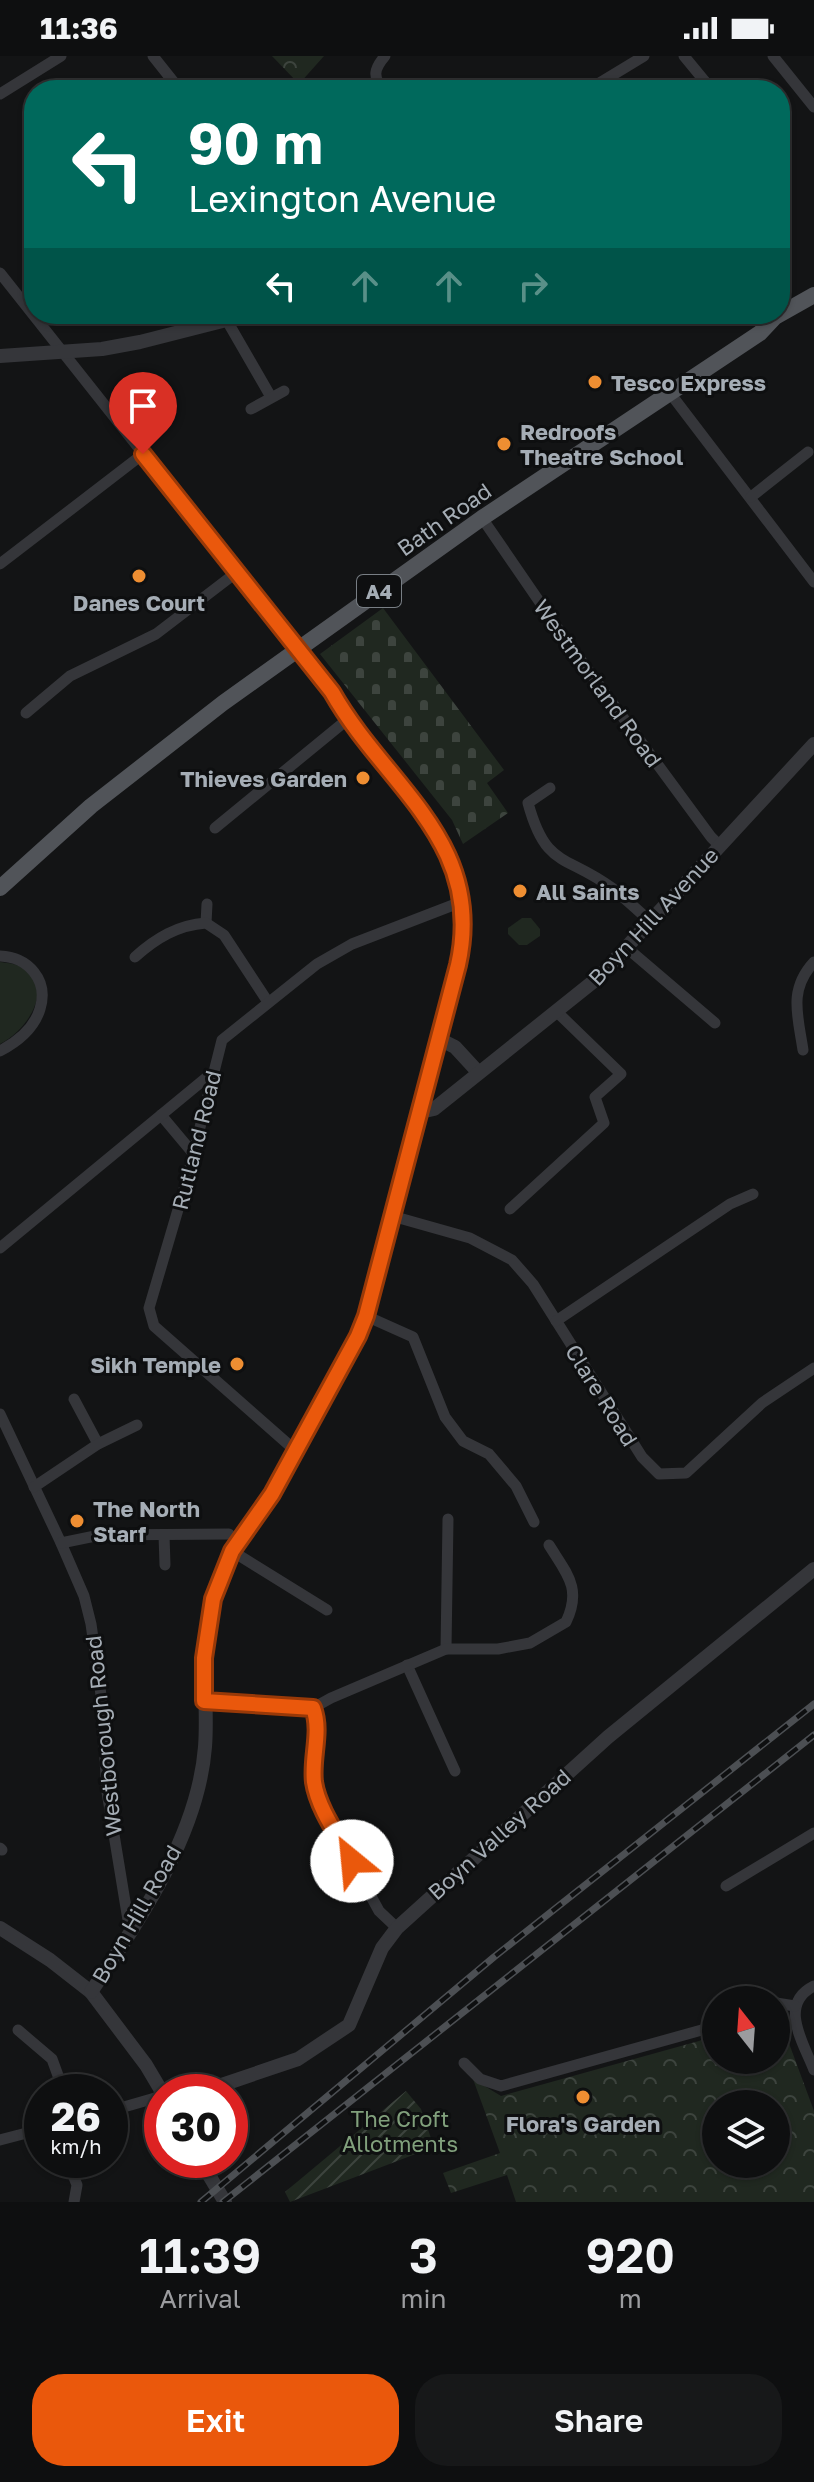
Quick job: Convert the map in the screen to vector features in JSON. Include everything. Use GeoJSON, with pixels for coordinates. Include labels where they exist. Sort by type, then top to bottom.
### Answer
{"type":"FeatureCollection","features":[{"type":"Feature","properties":{"kind":"main road","name":"Bath Road"},"geometry":{"type":"LineString","coordinates":[[790,307],[814,295]]}},
{"type":"Feature","properties":{"kind":"main road","name":"Bath Road"},"geometry":{"type":"LineString","coordinates":[[0,888],[102,797],[170,743],[482,518],[760,333],[767,324]]}},
{"type":"Feature","properties":{"kind":"street"},"geometry":{"type":"LineString","coordinates":[[0,94],[61,56]]}},
{"type":"Feature","properties":{"kind":"street"},"geometry":{"type":"LineString","coordinates":[[153,56],[172,80]]}},
{"type":"Feature","properties":{"kind":"street"},"geometry":{"type":"LineString","coordinates":[[376,80],[375,69],[385,56]]}},
{"type":"Feature","properties":{"kind":"street"},"geometry":{"type":"LineString","coordinates":[[604,80],[644,56]]}},
{"type":"Feature","properties":{"kind":"street"},"geometry":{"type":"LineString","coordinates":[[684,56],[704,80]]}},
{"type":"Feature","properties":{"kind":"street"},"geometry":{"type":"LineString","coordinates":[[773,56],[814,107]]}},
{"type":"Feature","properties":{"kind":"street"},"geometry":{"type":"LineString","coordinates":[[0,273],[24,303]]}},
{"type":"Feature","properties":{"kind":"street"},"geometry":{"type":"LineString","coordinates":[[41,324],[298,649]]}},
{"type":"Feature","properties":{"kind":"street"},"geometry":{"type":"LineString","coordinates":[[0,356],[102,349],[207,324]]}},
{"type":"Feature","properties":{"kind":"street"},"geometry":{"type":"LineString","coordinates":[[229,324],[271,397]]}},
{"type":"Feature","properties":{"kind":"street"},"geometry":{"type":"LineString","coordinates":[[251,409],[284,391]]}},
{"type":"Feature","properties":{"kind":"street"},"geometry":{"type":"LineString","coordinates":[[670,393],[814,582]]}},
{"type":"Feature","properties":{"kind":"street"},"geometry":{"type":"LineString","coordinates":[[751,497],[808,452]]}},
{"type":"Feature","properties":{"kind":"street"},"geometry":{"type":"LineString","coordinates":[[0,564],[143,454]]}},
{"type":"Feature","properties":{"kind":"street","name":"Westmorland Road"},"geometry":{"type":"LineString","coordinates":[[482,518],[572,648],[719,845]]}},
{"type":"Feature","properties":{"kind":"street"},"geometry":{"type":"LineString","coordinates":[[26,713],[70,676],[156,634],[237,572]]}},
{"type":"Feature","properties":{"kind":"street","name":"Boyn Hill Road"},"geometry":{"type":"LineString","coordinates":[[91,1992],[130,1932],[174,1853],[197,1795],[206,1746],[204,1658],[213,1599],[232,1551],[297,1452],[366,1316],[463,945],[461,902],[449,853],[432,824],[348,719],[332,692],[298,649]]}},
{"type":"Feature","properties":{"kind":"street"},"geometry":{"type":"LineString","coordinates":[[215,828],[348,719]]}},
{"type":"Feature","properties":{"kind":"street","name":"Boyn Hill Avenue"},"geometry":{"type":"LineString","coordinates":[[420,1112],[434,1109],[599,977],[814,744]]}},
{"type":"Feature","properties":{"kind":"street"},"geometry":{"type":"LineString","coordinates":[[550,788],[528,803],[544,844],[558,859],[610,887],[650,921]]}},
{"type":"Feature","properties":{"kind":"street","name":"Rutland Road"},"geometry":{"type":"LineString","coordinates":[[297,1452],[154,1326],[149,1308],[222,1040],[317,964],[352,944],[461,902]]}},
{"type":"Feature","properties":{"kind":"street"},"geometry":{"type":"LineString","coordinates":[[206,923],[207,904]]}},
{"type":"Feature","properties":{"kind":"street"},"geometry":{"type":"LineString","coordinates":[[135,957],[151,942],[187,925],[206,923],[224,935],[268,1002]]}},
{"type":"Feature","properties":{"kind":"street"},"geometry":{"type":"LineString","coordinates":[[627,948],[715,1023]]}},
{"type":"Feature","properties":{"kind":"street"},"geometry":{"type":"LineString","coordinates":[[0,956],[14,957],[31,967],[42,990],[40,1011],[34,1022],[26,1032],[0,1051]]}},
{"type":"Feature","properties":{"kind":"street"},"geometry":{"type":"LineString","coordinates":[[803,1050],[795,997],[804,973],[814,962]]}},
{"type":"Feature","properties":{"kind":"street"},"geometry":{"type":"LineString","coordinates":[[510,1209],[604,1123],[595,1097],[621,1074],[557,1012]]}},
{"type":"Feature","properties":{"kind":"street"},"geometry":{"type":"LineString","coordinates":[[439,1039],[455,1047],[478,1072]]}},
{"type":"Feature","properties":{"kind":"street"},"geometry":{"type":"LineString","coordinates":[[0,1248],[213,1073]]}},
{"type":"Feature","properties":{"kind":"street"},"geometry":{"type":"LineString","coordinates":[[161,1115],[192,1152]]}},
{"type":"Feature","properties":{"kind":"street"},"geometry":{"type":"LineString","coordinates":[[556,1321],[730,1204],[753,1194]]}},
{"type":"Feature","properties":{"kind":"street","name":"Clare Road"},"geometry":{"type":"LineString","coordinates":[[392,1216],[470,1238],[512,1260],[533,1284],[642,1457],[659,1474],[686,1473],[762,1403],[814,1368]]}},
{"type":"Feature","properties":{"kind":"street"},"geometry":{"type":"LineString","coordinates":[[366,1316],[413,1337],[445,1417],[463,1441],[489,1454],[516,1486],[534,1522]]}},
{"type":"Feature","properties":{"kind":"street"},"geometry":{"type":"LineString","coordinates":[[74,1399],[98,1444]]}},
{"type":"Feature","properties":{"kind":"street","name":"Westborough Road"},"geometry":{"type":"LineString","coordinates":[[0,1414],[84,1596],[94,1638],[107,1792],[130,1932]]}},
{"type":"Feature","properties":{"kind":"street"},"geometry":{"type":"LineString","coordinates":[[34,1487],[98,1444],[137,1425]]}},
{"type":"Feature","properties":{"kind":"street"},"geometry":{"type":"LineString","coordinates":[[446,1649],[448,1519]]}},
{"type":"Feature","properties":{"kind":"street"},"geometry":{"type":"LineString","coordinates":[[61,1543],[100,1535],[229,1534]]}},
{"type":"Feature","properties":{"kind":"street"},"geometry":{"type":"LineString","coordinates":[[164,1535],[165,1565]]}},
{"type":"Feature","properties":{"kind":"street"},"geometry":{"type":"LineString","coordinates":[[204,1701],[313,1708],[446,1649],[498,1649],[530,1643],[566,1622],[574,1597],[572,1583],[549,1545]]}},
{"type":"Feature","properties":{"kind":"street"},"geometry":{"type":"LineString","coordinates":[[232,1551],[327,1610]]}},
{"type":"Feature","properties":{"kind":"street","name":"Boyn Valley Road"},"geometry":{"type":"LineString","coordinates":[[248,2076],[298,2059],[349,2025],[382,1948],[397,1928],[608,1737],[814,1569]]}},
{"type":"Feature","properties":{"kind":"street"},"geometry":{"type":"LineString","coordinates":[[407,1665],[455,1771]]}},
{"type":"Feature","properties":{"kind":"street"},"geometry":{"type":"LineString","coordinates":[[313,1708],[318,1721],[313,1776],[317,1797],[379,1911],[397,1928]]}},
{"type":"Feature","properties":{"kind":"street"},"geometry":{"type":"LineString","coordinates":[[726,1886],[814,1833]]}},
{"type":"Feature","properties":{"kind":"street"},"geometry":{"type":"LineString","coordinates":[[0,1928],[50,1960],[91,1992],[150,2074]]}},
{"type":"Feature","properties":{"kind":"street"},"geometry":{"type":"LineString","coordinates":[[814,1986],[801,1992],[795,2006],[795,2019],[814,2070]]}},
{"type":"Feature","properties":{"kind":"street"},"geometry":{"type":"LineString","coordinates":[[790,2005],[795,2006]]}},
{"type":"Feature","properties":{"kind":"street"},"geometry":{"type":"LineString","coordinates":[[18,2030],[52,2059],[57,2074]]}},
{"type":"Feature","properties":{"kind":"street"},"geometry":{"type":"LineString","coordinates":[[464,2063],[480,2079],[501,2086],[702,2030]]}},
{"type":"Feature","properties":{"kind":"street"},"geometry":{"type":"LineString","coordinates":[[0,2140],[24,2134]]}},
{"type":"Feature","properties":{"kind":"street"},"geometry":{"type":"LineString","coordinates":[[74,2178],[77,2185],[74,2202]]}},
{"type":"Feature","properties":{"kind":"street"},"geometry":{"type":"LineString","coordinates":[[211,2178],[225,2202]]}},
{"type":"Feature","properties":{"kind":"green space"},"geometry":{"type":"Polygon","coordinates":[[[272,56],[324,56],[303,80],[295,80],[272,56]]]}},
{"type":"Feature","properties":{"kind":"green space"},"geometry":{"type":"Polygon","coordinates":[[[383,608],[504,770],[487,783],[508,813],[463,844],[452,820],[320,654],[383,608]]]}},
{"type":"Feature","properties":{"kind":"green space"},"geometry":{"type":"Polygon","coordinates":[[[522,918],[531,918],[540,929],[540,936],[527,945],[519,945],[508,934],[508,928],[522,918]]]}},
{"type":"Feature","properties":{"kind":"green space"},"geometry":{"type":"Polygon","coordinates":[[[0,962],[17,965],[30,974],[36,984],[37,996],[28,1019],[0,1044],[0,962]]]}},
{"type":"Feature","properties":{"kind":"green space"},"geometry":{"type":"Polygon","coordinates":[[[702,2040],[702,2074],[790,2074],[790,2046],[814,2111],[814,2202],[516,2202],[507,2175],[451,2193],[443,2173],[500,2153],[473,2079],[501,2096],[702,2040]]]}},
{"type":"Feature","properties":{"kind":"green space","name":"The Croft Allotments"},"geometry":{"type":"Polygon","coordinates":[[[406,2091],[421,2109],[434,2147],[290,2202],[285,2192],[406,2091]]]}},
{"type":"Feature","properties":{"kind":"railway"},"geometry":{"type":"LineString","coordinates":[[201,2202],[494,1957],[814,1704]]}},
{"type":"Feature","properties":{"kind":"railway"},"geometry":{"type":"LineString","coordinates":[[223,2202],[814,1735]]}},
{"type":"Feature","properties":{"kind":"place","name":"Tesco Express"},"geometry":{"type":"Point","coordinates":[595,382]}},
{"type":"Feature","properties":{"kind":"place","name":"Redroofs Theatre School"},"geometry":{"type":"Point","coordinates":[504,444]}},
{"type":"Feature","properties":{"kind":"place","name":"Danes Court"},"geometry":{"type":"Point","coordinates":[139,576]}},
{"type":"Feature","properties":{"kind":"place","name":"Thieves Garden"},"geometry":{"type":"Point","coordinates":[363,778]}},
{"type":"Feature","properties":{"kind":"place","name":"All Saints"},"geometry":{"type":"Point","coordinates":[520,891]}},
{"type":"Feature","properties":{"kind":"place","name":"Sikh Temple"},"geometry":{"type":"Point","coordinates":[237,1364]}},
{"type":"Feature","properties":{"kind":"place","name":"The North Starf"},"geometry":{"type":"Point","coordinates":[77,1521]}},
{"type":"Feature","properties":{"kind":"place","name":"Flora's Garden"},"geometry":{"type":"Point","coordinates":[583,2097]}},
{"type":"Feature","properties":{"kind":"route"},"geometry":{"type":"LineString","coordinates":[[143,454],[332,692],[348,719],[432,824],[449,853],[461,902],[463,945],[366,1316],[297,1452],[232,1551],[213,1599],[204,1658],[204,1701],[313,1708],[318,1721],[313,1776],[317,1797],[352,1861]]}}]}
